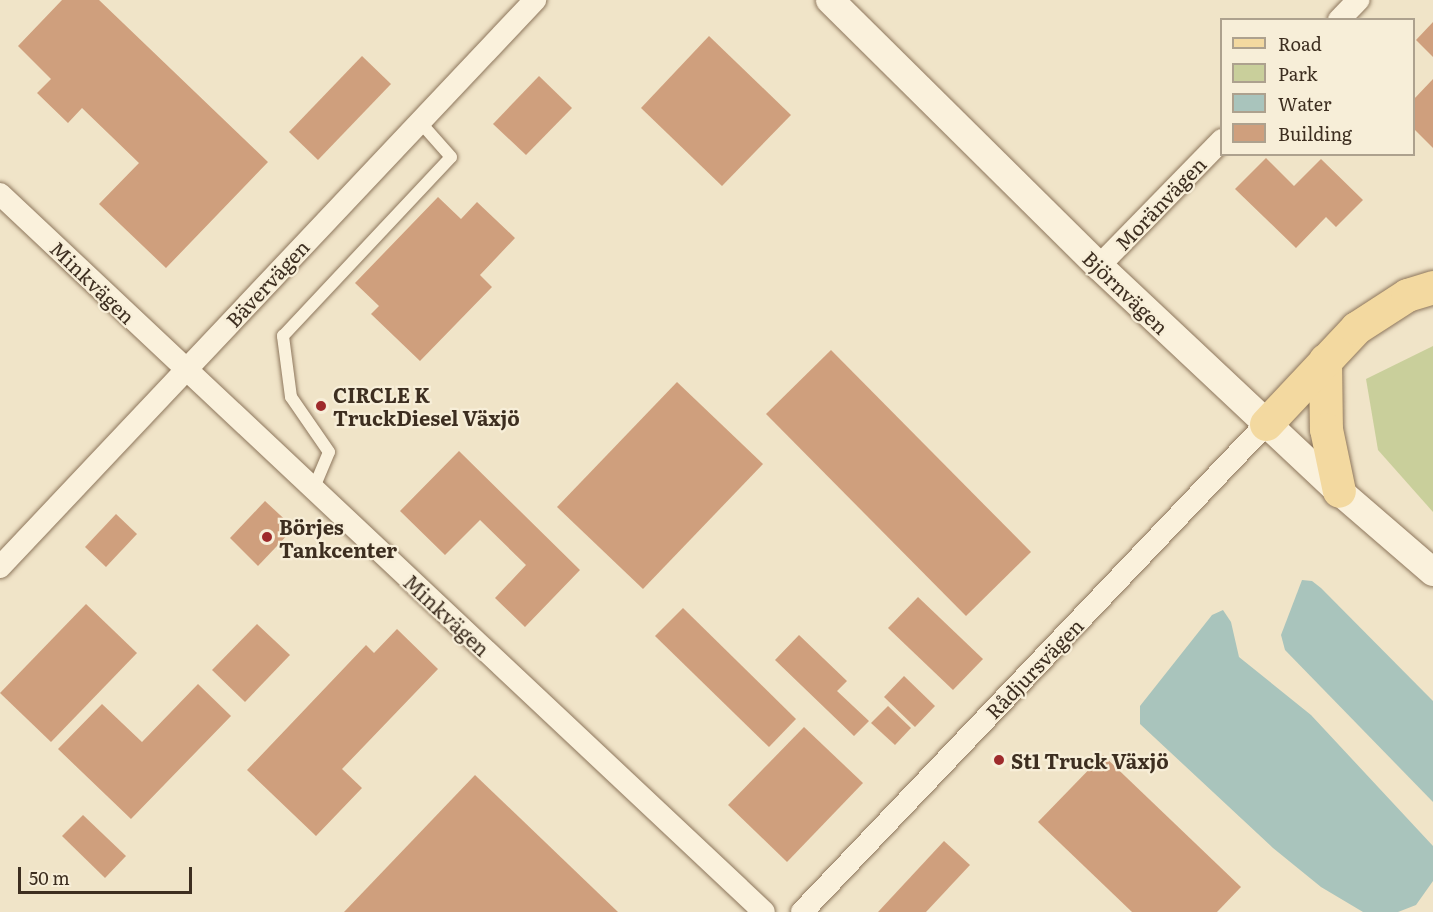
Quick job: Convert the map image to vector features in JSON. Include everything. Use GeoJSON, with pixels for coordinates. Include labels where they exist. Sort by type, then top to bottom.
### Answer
{"type":"FeatureCollection","features":[{"type":"Feature","properties":{"kind":"main road"},"geometry":{"type":"LineString","coordinates":[[1266,424],[1325,360],[1379,310],[1433,287]]}},
{"type":"Feature","properties":{"kind":"main road"},"geometry":{"type":"LineString","coordinates":[[1325,360],[1326,429],[1339,491]]}},
{"type":"Feature","properties":{"kind":"street","name":"Bävervägen"},"geometry":{"type":"LineString","coordinates":[[0,567],[535,0]]}},
{"type":"Feature","properties":{"kind":"street","name":"Björnvägen"},"geometry":{"type":"LineString","coordinates":[[830,0],[1099,266],[1339,491],[1433,572]]}},
{"type":"Feature","properties":{"kind":"street"},"geometry":{"type":"LineString","coordinates":[[1341,18],[1358,0]]}},
{"type":"Feature","properties":{"kind":"street","name":"Moränvägen"},"geometry":{"type":"LineString","coordinates":[[1099,266],[1220,141]]}},
{"type":"Feature","properties":{"kind":"street","name":"Minkvägen"},"geometry":{"type":"LineString","coordinates":[[0,194],[184,370],[764,912]]}},
{"type":"Feature","properties":{"kind":"street","name":"Rådjursvägen"},"geometry":{"type":"LineString","coordinates":[[802,912],[1266,424]]}},
{"type":"Feature","properties":{"kind":"lane"},"geometry":{"type":"LineString","coordinates":[[313,490],[329,452],[291,397],[283,336],[451,157],[419,121]]}},
{"type":"Feature","properties":{"kind":"green space"},"geometry":{"type":"Polygon","coordinates":[[[1433,346],[1433,512],[1378,450],[1366,379],[1433,346]]]}},
{"type":"Feature","properties":{"kind":"water"},"geometry":{"type":"Polygon","coordinates":[[[1302,580],[1312,581],[1321,588],[1433,701],[1433,802],[1285,650],[1281,635],[1302,580]]]}},
{"type":"Feature","properties":{"kind":"water"},"geometry":{"type":"Polygon","coordinates":[[[1223,610],[1231,622],[1239,657],[1311,715],[1433,846],[1433,881],[1416,905],[1398,912],[1363,912],[1321,887],[1273,848],[1140,724],[1140,706],[1212,615],[1223,610]]]}},
{"type":"Feature","properties":{"kind":"building"},"geometry":{"type":"Polygon","coordinates":[[[62,0],[99,0],[268,162],[166,268],[99,204],[139,163],[82,108],[68,123],[37,93],[51,79],[18,46],[62,0]]]}},
{"type":"Feature","properties":{"kind":"building"},"geometry":{"type":"Polygon","coordinates":[[[1433,22],[1433,57],[1416,40],[1433,22]]]}},
{"type":"Feature","properties":{"kind":"building"},"geometry":{"type":"Polygon","coordinates":[[[709,36],[791,115],[722,186],[641,108],[709,36]]]}},
{"type":"Feature","properties":{"kind":"building"},"geometry":{"type":"Polygon","coordinates":[[[362,56],[391,84],[318,160],[289,132],[362,56]]]}},
{"type":"Feature","properties":{"kind":"building"},"geometry":{"type":"Polygon","coordinates":[[[539,76],[572,108],[526,155],[493,124],[539,76]]]}},
{"type":"Feature","properties":{"kind":"building"},"geometry":{"type":"Polygon","coordinates":[[[1433,79],[1433,148],[1415,130],[1415,98],[1433,79]]]}},
{"type":"Feature","properties":{"kind":"building"},"geometry":{"type":"Polygon","coordinates":[[[1266,158],[1294,186],[1321,159],[1363,200],[1336,227],[1326,217],[1296,248],[1235,189],[1266,158]]]}},
{"type":"Feature","properties":{"kind":"building"},"geometry":{"type":"Polygon","coordinates":[[[438,197],[461,219],[477,202],[515,238],[480,275],[492,287],[420,361],[371,314],[379,306],[355,283],[438,197]]]}},
{"type":"Feature","properties":{"kind":"building"},"geometry":{"type":"Polygon","coordinates":[[[831,350],[1031,552],[966,616],[766,414],[831,350]]]}},
{"type":"Feature","properties":{"kind":"building"},"geometry":{"type":"Polygon","coordinates":[[[677,382],[763,464],[643,589],[557,507],[677,382]]]}},
{"type":"Feature","properties":{"kind":"building"},"geometry":{"type":"Polygon","coordinates":[[[459,451],[580,570],[525,627],[495,598],[526,565],[480,520],[445,555],[400,511],[459,451]]]}},
{"type":"Feature","properties":{"kind":"building"},"geometry":{"type":"Polygon","coordinates":[[[265,501],[294,528],[258,566],[230,538],[265,501]]]}},
{"type":"Feature","properties":{"kind":"building"},"geometry":{"type":"Polygon","coordinates":[[[116,514],[137,534],[106,567],[85,547],[116,514]]]}},
{"type":"Feature","properties":{"kind":"building"},"geometry":{"type":"Polygon","coordinates":[[[918,597],[983,659],[953,690],[888,628],[918,597]]]}},
{"type":"Feature","properties":{"kind":"building"},"geometry":{"type":"Polygon","coordinates":[[[86,604],[137,653],[51,742],[0,693],[86,604]]]}},
{"type":"Feature","properties":{"kind":"building"},"geometry":{"type":"Polygon","coordinates":[[[683,608],[796,719],[769,747],[655,636],[683,608]]]}},
{"type":"Feature","properties":{"kind":"building"},"geometry":{"type":"Polygon","coordinates":[[[257,624],[290,655],[245,702],[212,670],[257,624]]]}},
{"type":"Feature","properties":{"kind":"building"},"geometry":{"type":"Polygon","coordinates":[[[397,629],[438,669],[342,769],[362,788],[316,836],[247,770],[366,645],[374,653],[397,629]]]}},
{"type":"Feature","properties":{"kind":"building"},"geometry":{"type":"Polygon","coordinates":[[[799,635],[847,681],[837,691],[869,721],[854,736],[775,660],[799,635]]]}},
{"type":"Feature","properties":{"kind":"building"},"geometry":{"type":"Polygon","coordinates":[[[904,676],[935,706],[915,727],[884,697],[904,676]]]}},
{"type":"Feature","properties":{"kind":"building"},"geometry":{"type":"Polygon","coordinates":[[[198,684],[231,716],[131,819],[58,749],[102,704],[142,742],[198,684]]]}},
{"type":"Feature","properties":{"kind":"building"},"geometry":{"type":"Polygon","coordinates":[[[888,706],[911,728],[895,745],[871,723],[888,706]]]}},
{"type":"Feature","properties":{"kind":"building"},"geometry":{"type":"Polygon","coordinates":[[[804,727],[863,783],[787,862],[728,805],[804,727]]]}},
{"type":"Feature","properties":{"kind":"building"},"geometry":{"type":"Polygon","coordinates":[[[1103,755],[1241,887],[1217,912],[1132,912],[1038,822],[1103,755]]]}},
{"type":"Feature","properties":{"kind":"building"},"geometry":{"type":"Polygon","coordinates":[[[475,775],[618,912],[344,912],[475,775]]]}},
{"type":"Feature","properties":{"kind":"building"},"geometry":{"type":"Polygon","coordinates":[[[83,815],[126,856],[105,878],[62,836],[83,815]]]}},
{"type":"Feature","properties":{"kind":"building"},"geometry":{"type":"Polygon","coordinates":[[[944,841],[970,865],[926,912],[878,912],[944,841]]]}},
{"type":"Feature","properties":{"kind":"place","name":"CIRCLE K TruckDiesel Växjö"},"geometry":{"type":"Point","coordinates":[321,406]}},
{"type":"Feature","properties":{"kind":"place","name":"Börjes Tankcenter"},"geometry":{"type":"Point","coordinates":[267,537]}},
{"type":"Feature","properties":{"kind":"place","name":"St1 Truck Växjö"},"geometry":{"type":"Point","coordinates":[999,760]}}]}
